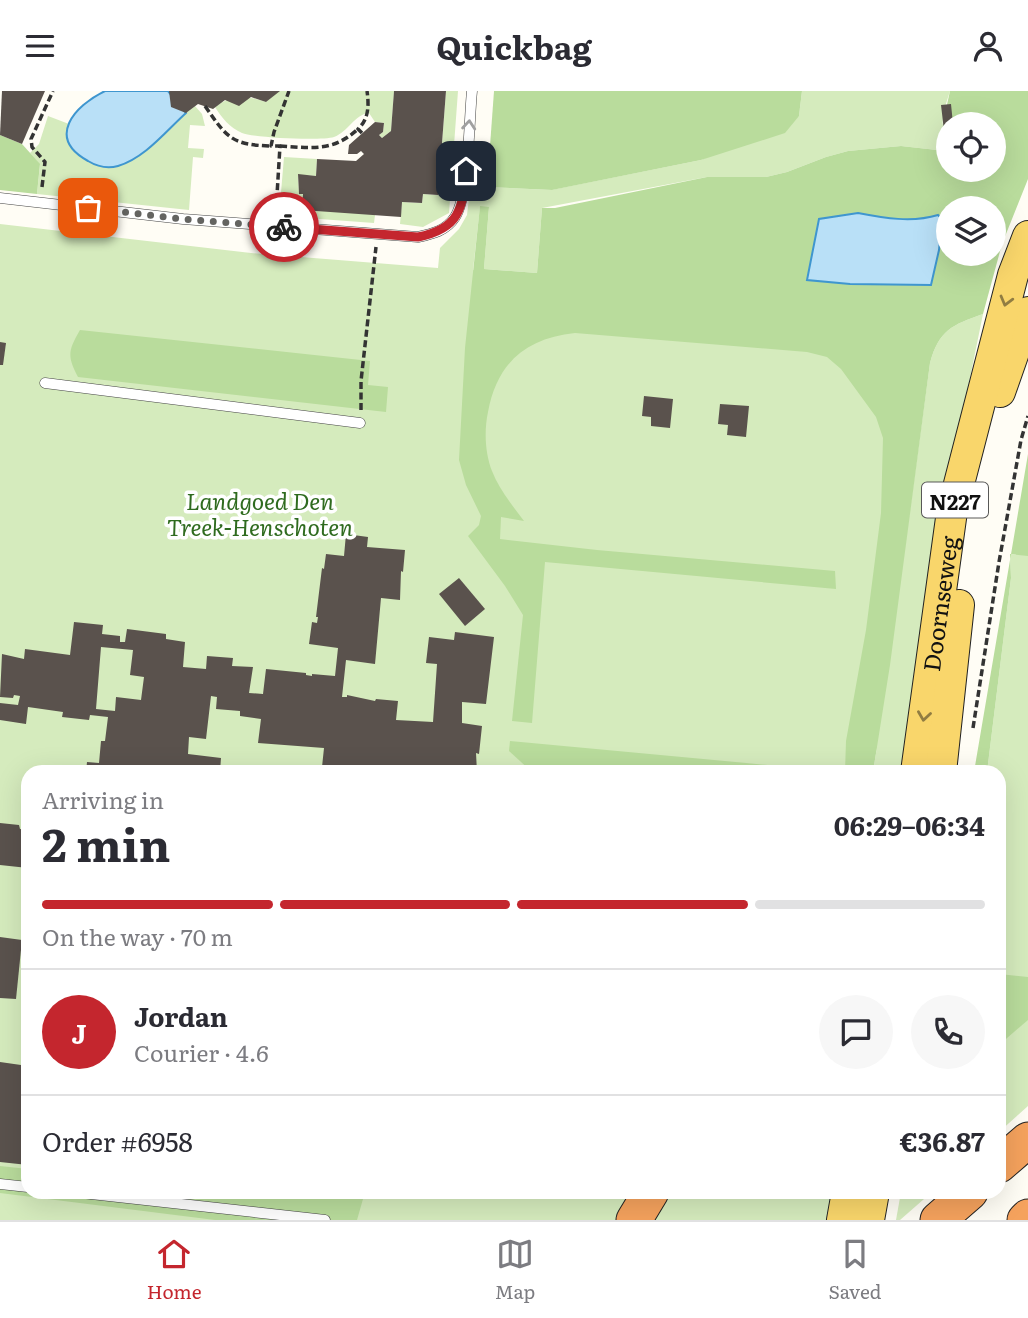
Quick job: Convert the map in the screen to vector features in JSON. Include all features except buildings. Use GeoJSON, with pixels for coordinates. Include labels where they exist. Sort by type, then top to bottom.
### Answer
{"type":"FeatureCollection","features":[{"type":"Feature","properties":{"kind":"highway"},"geometry":{"type":"LineString","coordinates":[[1006,1159],[1028,1140]]}},
{"type":"Feature","properties":{"kind":"highway"},"geometry":{"type":"LineString","coordinates":[[634,1220],[647,1199]]}},
{"type":"Feature","properties":{"kind":"highway"},"geometry":{"type":"LineString","coordinates":[[939,1220],[962,1199]]}},
{"type":"Feature","properties":{"kind":"main road","name":"Doornseweg"},"geometry":{"type":"LineString","coordinates":[[917,765],[952,511],[1013,275],[1028,236]]}},
{"type":"Feature","properties":{"kind":"main road","name":"Doornseweg"},"geometry":{"type":"LineString","coordinates":[[942,765],[969,510],[1001,391],[1028,311]]}},
{"type":"Feature","properties":{"kind":"main road"},"geometry":{"type":"LineString","coordinates":[[842,1220],[846,1199]]}},
{"type":"Feature","properties":{"kind":"main road"},"geometry":{"type":"LineString","coordinates":[[869,1220],[873,1199]]}},
{"type":"Feature","properties":{"kind":"lane"},"geometry":{"type":"LineString","coordinates":[[0,198],[183,219],[376,235],[418,237],[438,233],[455,218],[463,197],[472,91]]}},
{"type":"Feature","properties":{"kind":"lane"},"geometry":{"type":"LineString","coordinates":[[45,383],[360,423]]}},
{"type":"Feature","properties":{"kind":"lane"},"geometry":{"type":"LineString","coordinates":[[0,1184],[21,1186]]}},
{"type":"Feature","properties":{"kind":"lane"},"geometry":{"type":"LineString","coordinates":[[136,1199],[325,1220]]}},
{"type":"Feature","properties":{"kind":"path"},"geometry":{"type":"LineString","coordinates":[[40,203],[45,162],[32,147],[31,139],[52,91]]}},
{"type":"Feature","properties":{"kind":"path"},"geometry":{"type":"LineString","coordinates":[[271,146],[289,91]]}},
{"type":"Feature","properties":{"kind":"path"},"geometry":{"type":"LineString","coordinates":[[205,106],[225,132],[245,145],[326,148],[346,138],[364,123],[367,116],[367,91]]}},
{"type":"Feature","properties":{"kind":"path"},"geometry":{"type":"LineString","coordinates":[[358,129],[362,133]]}},
{"type":"Feature","properties":{"kind":"path"},"geometry":{"type":"LineString","coordinates":[[275,226],[280,146]]}},
{"type":"Feature","properties":{"kind":"path"},"geometry":{"type":"LineString","coordinates":[[360,423],[361,381],[376,235]]}},
{"type":"Feature","properties":{"kind":"path"},"geometry":{"type":"LineString","coordinates":[[973,732],[999,562],[1021,440],[1028,417]]}},
{"type":"Feature","properties":{"kind":"green space"},"geometry":{"type":"Polygon","coordinates":[[[278,91],[394,91],[391,131],[382,138],[379,135],[383,132],[384,123],[375,122],[369,113],[360,116],[334,137],[303,139],[260,136],[242,133],[234,128],[215,107],[239,97],[266,102],[278,91]]]}},
{"type":"Feature","properties":{"kind":"green space"},"geometry":{"type":"Polygon","coordinates":[[[446,91],[458,91],[449,213],[423,227],[400,224],[402,202],[422,203],[423,194],[438,195],[446,91]]]}},
{"type":"Feature","properties":{"kind":"green space"},"geometry":{"type":"Polygon","coordinates":[[[494,91],[802,91],[799,116],[785,133],[701,160],[552,190],[487,187],[494,91]]]}},
{"type":"Feature","properties":{"kind":"green space","name":"Landgoed Den Treek-Henschoten"},"geometry":{"type":"Polygon","coordinates":[[[802,91],[950,91],[944,112],[936,112],[936,150],[901,146],[848,151],[766,177],[707,177],[542,208],[537,273],[484,269],[489,207],[480,207],[473,270],[919,370],[886,685],[930,363],[938,343],[948,330],[983,314],[952,466],[909,765],[874,765],[877,747],[873,765],[21,765],[21,1199],[628,1199],[616,1220],[0,1220],[0,224],[251,253],[438,268],[440,248],[459,229],[467,215],[471,181],[487,181],[488,187],[551,190],[701,160],[799,116],[802,91]]]}},
{"type":"Feature","properties":{"kind":"green space"},"geometry":{"type":"Polygon","coordinates":[[[950,91],[1028,91],[1028,179],[1006,234],[1006,196],[936,196],[936,215],[928,217],[888,218],[858,213],[850,284],[931,285],[936,263],[936,266],[996,266],[983,314],[948,330],[938,343],[930,363],[874,765],[845,765],[846,741],[866,630],[881,513],[883,438],[876,417],[841,369],[827,357],[807,352],[575,333],[528,347],[507,367],[492,395],[488,412],[487,449],[498,484],[524,521],[501,517],[500,539],[835,571],[836,589],[545,562],[532,723],[512,721],[523,615],[468,536],[479,525],[481,516],[466,485],[459,460],[465,348],[480,206],[489,207],[484,269],[537,273],[542,208],[555,208],[707,177],[766,177],[848,151],[901,146],[936,150],[936,182],[1006,182],[1006,112],[945,112],[950,91]]]}},
{"type":"Feature","properties":{"kind":"green space"},"geometry":{"type":"Polygon","coordinates":[[[195,106],[202,114],[205,126],[190,125],[188,148],[204,149],[203,158],[193,157],[189,210],[37,194],[40,165],[30,153],[39,144],[48,116],[69,124],[67,132],[186,113],[195,106]]]}},
{"type":"Feature","properties":{"kind":"green space"},"geometry":{"type":"Polygon","coordinates":[[[0,135],[22,144],[40,164],[37,194],[0,190],[0,135]]]}},
{"type":"Feature","properties":{"kind":"green space"},"geometry":{"type":"Polygon","coordinates":[[[284,157],[317,159],[316,176],[298,175],[299,193],[375,215],[374,223],[279,216],[284,157]]]}},
{"type":"Feature","properties":{"kind":"green space"},"geometry":{"type":"Polygon","coordinates":[[[80,330],[370,361],[368,385],[388,387],[386,412],[78,377],[70,354],[80,330]]]}},
{"type":"Feature","properties":{"kind":"green space"},"geometry":{"type":"Polygon","coordinates":[[[1028,454],[1028,556],[1011,554],[1028,454]]]}},
{"type":"Feature","properties":{"kind":"green space"},"geometry":{"type":"Polygon","coordinates":[[[1028,496],[1028,1106],[1006,1126],[1006,765],[988,765],[1011,578],[1010,554],[1016,555],[1028,496]]]}},
{"type":"Feature","properties":{"kind":"green space"},"geometry":{"type":"Polygon","coordinates":[[[1010,559],[1011,578],[988,765],[975,765],[1010,559]]]}},
{"type":"Feature","properties":{"kind":"green space"},"geometry":{"type":"Polygon","coordinates":[[[510,741],[768,765],[524,765],[509,751],[510,741]]]}},
{"type":"Feature","properties":{"kind":"green space"},"geometry":{"type":"Polygon","coordinates":[[[1006,975],[1028,977],[1028,1020],[1006,1039],[1006,975]]]}},
{"type":"Feature","properties":{"kind":"green space"},"geometry":{"type":"Polygon","coordinates":[[[0,1166],[21,1168],[21,1196],[0,1193],[0,1166]]]}},
{"type":"Feature","properties":{"kind":"green space"},"geometry":{"type":"Polygon","coordinates":[[[48,1199],[363,1199],[357,1220],[215,1220],[48,1199]]]}},
{"type":"Feature","properties":{"kind":"green space"},"geometry":{"type":"Polygon","coordinates":[[[661,1199],[833,1199],[829,1220],[649,1220],[661,1199]]]}},
{"type":"Feature","properties":{"kind":"green space"},"geometry":{"type":"Polygon","coordinates":[[[900,1199],[924,1199],[900,1220],[896,1220],[900,1199]]]}},
{"type":"Feature","properties":{"kind":"water"},"geometry":{"type":"Polygon","coordinates":[[[105,91],[168,91],[186,113],[137,157],[118,166],[99,166],[75,152],[67,133],[69,123],[83,105],[105,91]]]}},
{"type":"Feature","properties":{"kind":"water"},"geometry":{"type":"Polygon","coordinates":[[[858,213],[908,219],[936,215],[936,263],[931,285],[850,284],[807,280],[819,219],[858,213]]]}},
{"type":"Feature","properties":{"kind":"way so far"},"geometry":{"type":"LineString","coordinates":[[88,208],[284,227]]}},
{"type":"Feature","properties":{"kind":"route"},"geometry":{"type":"LineString","coordinates":[[284,227],[418,237],[438,233],[455,218],[463,197],[466,171]]}}]}
